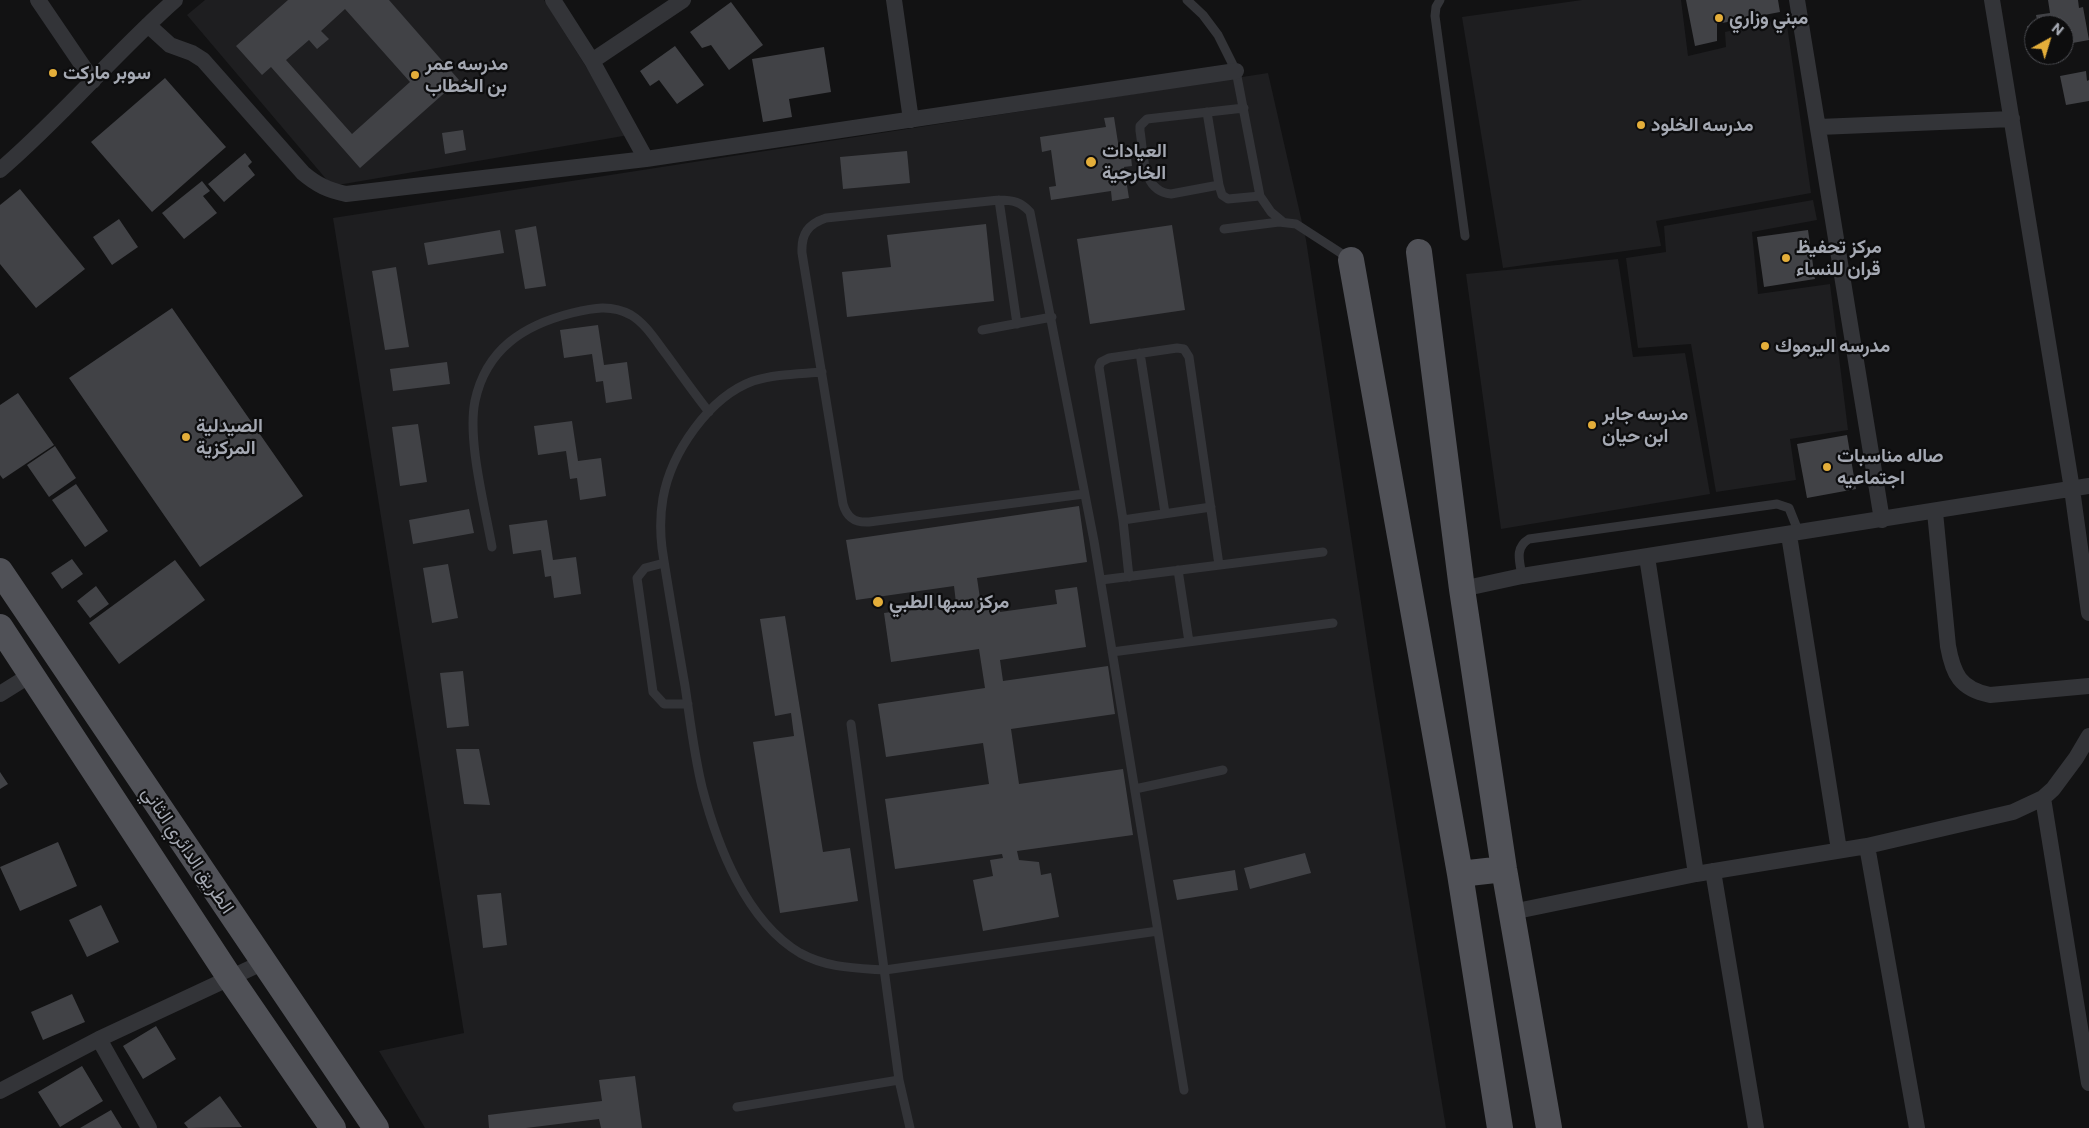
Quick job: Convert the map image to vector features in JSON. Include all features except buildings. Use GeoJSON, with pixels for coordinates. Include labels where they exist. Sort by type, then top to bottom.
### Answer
{"type":"FeatureCollection","features":[{"type":"Feature","properties":{"kind":"main road"},"geometry":{"type":"LineString","coordinates":[[1419,252],[1462,588],[1504,869],[1549,1128]]}},
{"type":"Feature","properties":{"kind":"main road"},"geometry":{"type":"LineString","coordinates":[[1351,260],[1460,874],[1500,1128]]}},
{"type":"Feature","properties":{"kind":"main road","name":"الطريق الدائري الثاني"},"geometry":{"type":"LineString","coordinates":[[0,571],[376,1128]]}},
{"type":"Feature","properties":{"kind":"main road","name":"الطريق الدائري الثاني"},"geometry":{"type":"LineString","coordinates":[[0,627],[230,978],[333,1128]]}},
{"type":"Feature","properties":{"kind":"main road"},"geometry":{"type":"LineString","coordinates":[[1460,874],[1504,869]]}},
{"type":"Feature","properties":{"kind":"street"},"geometry":{"type":"LineString","coordinates":[[38,0],[93,81]]}},
{"type":"Feature","properties":{"kind":"street"},"geometry":{"type":"LineString","coordinates":[[553,0],[592,61],[646,159]]}},
{"type":"Feature","properties":{"kind":"street"},"geometry":{"type":"LineString","coordinates":[[592,61],[683,0]]}},
{"type":"Feature","properties":{"kind":"street"},"geometry":{"type":"LineString","coordinates":[[894,0],[911,120]]}},
{"type":"Feature","properties":{"kind":"street"},"geometry":{"type":"LineString","coordinates":[[1797,0],[1882,520]]}},
{"type":"Feature","properties":{"kind":"street"},"geometry":{"type":"LineString","coordinates":[[1992,0],[2072,489],[2089,613]]}},
{"type":"Feature","properties":{"kind":"street"},"geometry":{"type":"LineString","coordinates":[[0,170],[31,143],[172,1]]}},
{"type":"Feature","properties":{"kind":"street"},"geometry":{"type":"LineString","coordinates":[[148,25],[170,45],[192,53],[204,60],[303,173],[315,184],[330,191],[346,194],[646,159],[1236,71]]}},
{"type":"Feature","properties":{"kind":"street"},"geometry":{"type":"LineString","coordinates":[[1819,127],[2012,119]]}},
{"type":"Feature","properties":{"kind":"street"},"geometry":{"type":"LineString","coordinates":[[1462,588],[1522,576],[1935,512],[2089,486]]}},
{"type":"Feature","properties":{"kind":"street"},"geometry":{"type":"LineString","coordinates":[[1935,512],[1949,654],[1954,668],[1964,685],[1976,692],[1990,695],[2089,686]]}},
{"type":"Feature","properties":{"kind":"street"},"geometry":{"type":"LineString","coordinates":[[1794,534],[1839,850]]}},
{"type":"Feature","properties":{"kind":"street"},"geometry":{"type":"LineString","coordinates":[[1647,557],[1696,874]]}},
{"type":"Feature","properties":{"kind":"street"},"geometry":{"type":"LineString","coordinates":[[0,694],[32,674]]}},
{"type":"Feature","properties":{"kind":"street"},"geometry":{"type":"LineString","coordinates":[[1512,912],[1696,874],[1867,846],[2014,812],[2043,798],[2052,789],[2076,758],[2089,736]]}},
{"type":"Feature","properties":{"kind":"street"},"geometry":{"type":"LineString","coordinates":[[2043,798],[2089,1083]]}},
{"type":"Feature","properties":{"kind":"street"},"geometry":{"type":"LineString","coordinates":[[1867,846],[1917,1128]]}},
{"type":"Feature","properties":{"kind":"street"},"geometry":{"type":"LineString","coordinates":[[1713,872],[1756,1128]]}},
{"type":"Feature","properties":{"kind":"street"},"geometry":{"type":"LineString","coordinates":[[0,1091],[100,1040],[264,962]]}},
{"type":"Feature","properties":{"kind":"street"},"geometry":{"type":"LineString","coordinates":[[100,1040],[149,1128]]}},
{"type":"Feature","properties":{"kind":"lane"},"geometry":{"type":"LineString","coordinates":[[1187,0],[1203,15],[1218,35],[1236,71],[1260,196],[1271,212],[1283,222]]}},
{"type":"Feature","properties":{"kind":"lane"},"geometry":{"type":"LineString","coordinates":[[1440,0],[1436,7],[1435,16],[1465,236]]}},
{"type":"Feature","properties":{"kind":"lane"},"geometry":{"type":"LineString","coordinates":[[1219,185],[1171,194],[1159,192],[1154,188],[1148,178],[1140,131],[1142,122],[1146,119],[1244,108]]}},
{"type":"Feature","properties":{"kind":"lane"},"geometry":{"type":"LineString","coordinates":[[1207,112],[1222,195],[1228,199],[1260,196]]}},
{"type":"Feature","properties":{"kind":"lane"},"geometry":{"type":"LineString","coordinates":[[999,200],[1017,324]]}},
{"type":"Feature","properties":{"kind":"lane"},"geometry":{"type":"LineString","coordinates":[[1084,494],[860,523],[852,519],[846,513],[843,504],[802,252],[801,241],[806,230],[815,222],[826,218],[999,200],[1012,200],[1023,204],[1030,212],[1052,317],[1101,580],[1184,1090]]}},
{"type":"Feature","properties":{"kind":"lane"},"geometry":{"type":"LineString","coordinates":[[1224,229],[1283,222],[1296,224],[1304,227],[1351,260]]}},
{"type":"Feature","properties":{"kind":"lane"},"geometry":{"type":"LineString","coordinates":[[492,547],[474,446],[473,421],[475,402],[480,383],[494,358],[514,337],[530,327],[548,319],[590,308],[611,308],[621,311],[641,323],[709,412]]}},
{"type":"Feature","properties":{"kind":"lane"},"geometry":{"type":"LineString","coordinates":[[982,330],[1052,317]]}},
{"type":"Feature","properties":{"kind":"lane"},"geometry":{"type":"LineString","coordinates":[[1129,577],[1123,520],[1099,367],[1104,359],[1140,353],[1181,348],[1187,352],[1219,565]]}},
{"type":"Feature","properties":{"kind":"lane"},"geometry":{"type":"LineString","coordinates":[[1140,353],[1165,513]]}},
{"type":"Feature","properties":{"kind":"lane"},"geometry":{"type":"LineString","coordinates":[[822,372],[770,377],[754,381],[727,395],[709,412],[682,448],[668,479],[661,514],[660,531],[664,563],[702,786],[711,816],[733,871],[755,910],[776,934],[800,953],[814,960],[828,965],[885,970],[1158,930]]}},
{"type":"Feature","properties":{"kind":"lane"},"geometry":{"type":"LineString","coordinates":[[1522,576],[1518,552],[1520,547],[1529,539],[1777,504],[1789,508],[1794,534]]}},
{"type":"Feature","properties":{"kind":"lane"},"geometry":{"type":"LineString","coordinates":[[1123,520],[1211,507]]}},
{"type":"Feature","properties":{"kind":"lane"},"geometry":{"type":"LineString","coordinates":[[1101,580],[1323,552]]}},
{"type":"Feature","properties":{"kind":"lane"},"geometry":{"type":"LineString","coordinates":[[664,563],[644,568],[638,578],[653,692],[659,701],[664,704],[688,704]]}},
{"type":"Feature","properties":{"kind":"lane"},"geometry":{"type":"LineString","coordinates":[[1178,570],[1189,642]]}},
{"type":"Feature","properties":{"kind":"lane"},"geometry":{"type":"LineString","coordinates":[[1112,652],[1332,623]]}},
{"type":"Feature","properties":{"kind":"lane"},"geometry":{"type":"LineString","coordinates":[[851,724],[899,1080],[910,1128]]}},
{"type":"Feature","properties":{"kind":"lane"},"geometry":{"type":"LineString","coordinates":[[1134,789],[1223,770]]}},
{"type":"Feature","properties":{"kind":"lane"},"geometry":{"type":"LineString","coordinates":[[737,1107],[899,1080]]}},
{"type":"Feature","properties":{"kind":"shaded area","name":"مدرسه عمر بن الخطاب"},"geometry":{"type":"Polygon","coordinates":[[[205,0],[544,0],[629,135],[332,186],[187,15],[205,0]]]}},
{"type":"Feature","properties":{"kind":"shaded area","name":"مدرسه الخلود"},"geometry":{"type":"Polygon","coordinates":[[[1582,0],[1681,0],[1688,56],[1726,47],[1725,32],[1786,18],[1811,193],[1656,221],[1661,246],[1503,268],[1462,17],[1582,0]]]}},
{"type":"Feature","properties":{"kind":"shaded area","name":"مركز سبها الطبي"},"geometry":{"type":"Polygon","coordinates":[[[1268,73],[1306,240],[1374,688],[1446,1128],[425,1128],[379,1051],[464,1033],[333,218],[1268,73]]]}},
{"type":"Feature","properties":{"kind":"shaded area","name":"مدرسه اليرموك"},"geometry":{"type":"Polygon","coordinates":[[[1813,200],[1817,220],[1752,232],[1758,294],[1830,284],[1848,430],[1790,439],[1796,480],[1716,492],[1691,344],[1638,348],[1626,258],[1666,252],[1664,226],[1813,200]]]}},
{"type":"Feature","properties":{"kind":"shaded area","name":"مدرسه جابر ابن حيان"},"geometry":{"type":"Polygon","coordinates":[[[1618,259],[1633,357],[1685,353],[1710,494],[1501,529],[1466,274],[1618,259]]]}},
{"type":"Feature","properties":{"kind":"place","name":"مبني وزاري"},"geometry":{"type":"Point","coordinates":[1719,18]}},
{"type":"Feature","properties":{"kind":"place","name":"سوبر ماركت"},"geometry":{"type":"Point","coordinates":[53,73]}},
{"type":"Feature","properties":{"kind":"place","name":"مدرسه عمر بن الخطاب"},"geometry":{"type":"Point","coordinates":[415,75]}},
{"type":"Feature","properties":{"kind":"place","name":"مدرسه الخلود"},"geometry":{"type":"Point","coordinates":[1641,125]}},
{"type":"Feature","properties":{"kind":"place","name":"العيادات الخارجية"},"geometry":{"type":"Point","coordinates":[1091,162]}},
{"type":"Feature","properties":{"kind":"place","name":"مركز تحفيظ قران للنساء"},"geometry":{"type":"Point","coordinates":[1786,258]}},
{"type":"Feature","properties":{"kind":"place","name":"مدرسه اليرموك"},"geometry":{"type":"Point","coordinates":[1765,346]}},
{"type":"Feature","properties":{"kind":"place","name":"مدرسه جابر ابن حيان"},"geometry":{"type":"Point","coordinates":[1592,425]}},
{"type":"Feature","properties":{"kind":"place","name":"الصيدلية المركزية"},"geometry":{"type":"Point","coordinates":[186,437]}},
{"type":"Feature","properties":{"kind":"place","name":"صاله مناسبات اجتماعيه"},"geometry":{"type":"Point","coordinates":[1827,467]}},
{"type":"Feature","properties":{"kind":"place","name":"مركز سبها الطبي"},"geometry":{"type":"Point","coordinates":[878,602]}}]}
